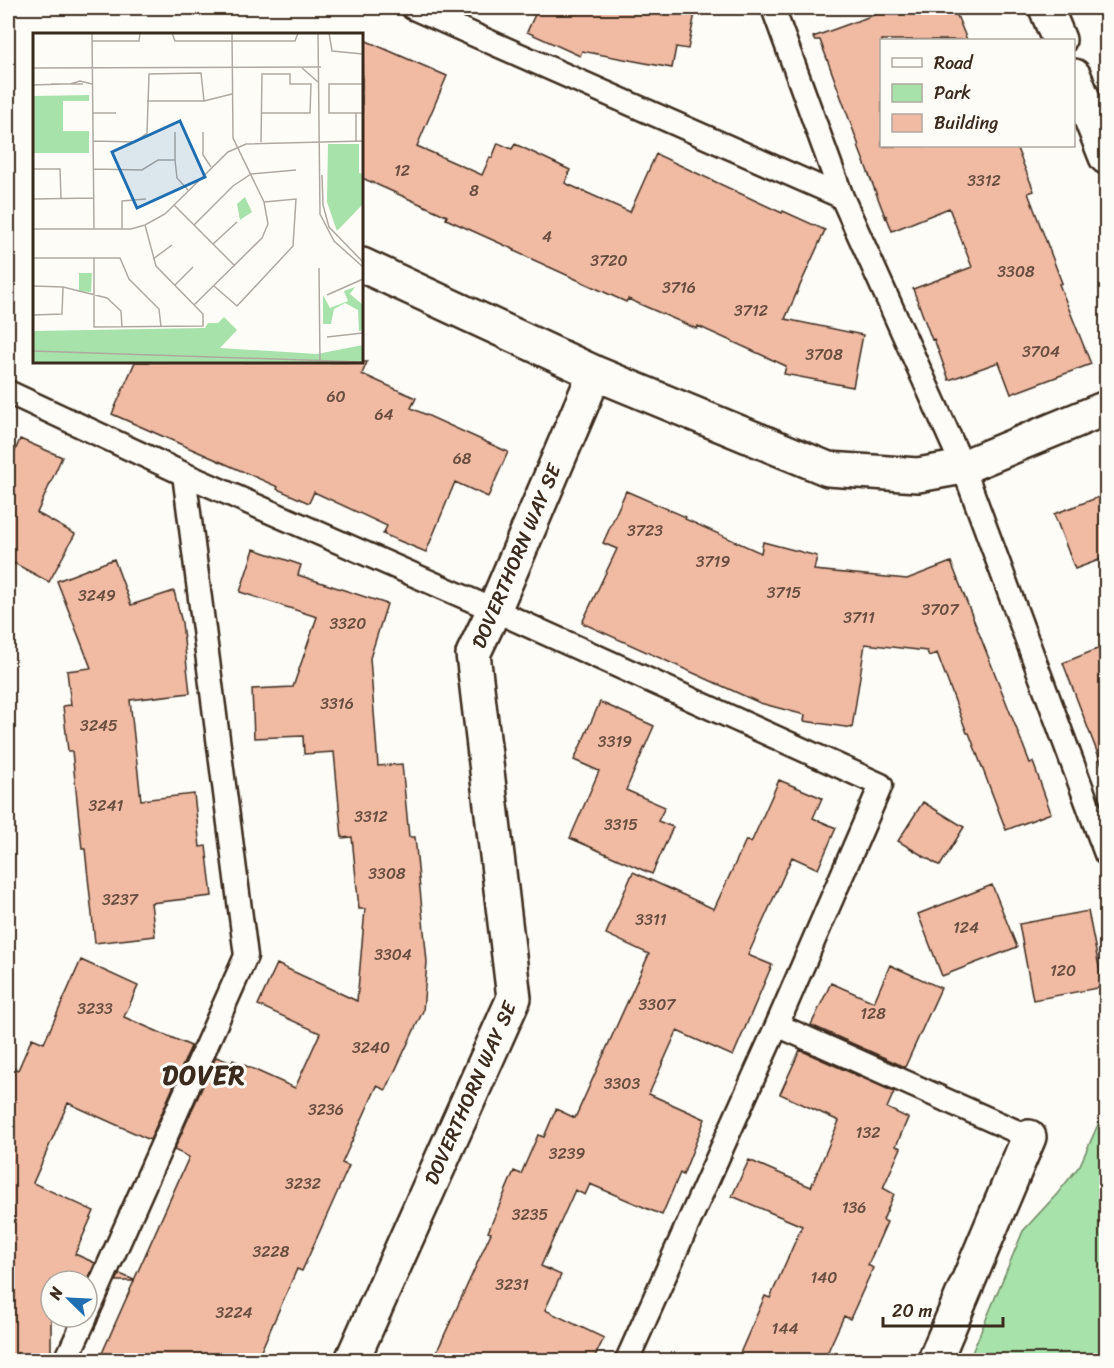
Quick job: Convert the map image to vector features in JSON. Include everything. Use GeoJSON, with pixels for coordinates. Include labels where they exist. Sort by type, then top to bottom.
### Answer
{"type":"FeatureCollection","features":[{"type":"Feature","properties":{"kind":"street"},"geometry":{"type":"LineString","coordinates":[[1046,8],[1059,39]]}},
{"type":"Feature","properties":{"kind":"street"},"geometry":{"type":"LineString","coordinates":[[1075,78],[1107,157]]}},
{"type":"Feature","properties":{"kind":"street"},"geometry":{"type":"LineString","coordinates":[[363,265],[595,373],[828,469],[918,475],[963,467],[1107,408]]}},
{"type":"Feature","properties":{"kind":"street","name":"DOVERTHORN WAY SE"},"geometry":{"type":"LineString","coordinates":[[352,1360],[514,998],[473,654],[595,373]]}},
{"type":"Feature","properties":{"kind":"street"},"geometry":{"type":"LineString","coordinates":[[935,1360],[1029,1137]]}},
{"type":"Feature","properties":{"kind":"lane"},"geometry":{"type":"LineString","coordinates":[[413,8],[842,196]]}},
{"type":"Feature","properties":{"kind":"lane"},"geometry":{"type":"LineString","coordinates":[[773,8],[842,196],[963,467],[1107,854]]}},
{"type":"Feature","properties":{"kind":"lane"},"geometry":{"type":"LineString","coordinates":[[8,392],[184,474],[494,610],[881,785],[777,1025],[627,1360]]}},
{"type":"Feature","properties":{"kind":"lane"},"geometry":{"type":"LineString","coordinates":[[99,1287],[246,956],[184,474]]}},
{"type":"Feature","properties":{"kind":"lane"},"geometry":{"type":"LineString","coordinates":[[777,1025],[1029,1137]]}},
{"type":"Feature","properties":{"kind":"lane"},"geometry":{"type":"LineString","coordinates":[[66,1360],[80,1329]]}},
{"type":"Feature","properties":{"kind":"green space"},"geometry":{"type":"Polygon","coordinates":[[[1104,1111],[1106,1111],[1106,1360],[969,1360],[1023,1231],[1080,1165],[1104,1111]]]}},
{"type":"Feature","properties":{"kind":"building"},"geometry":{"type":"Polygon","coordinates":[[[538,8],[696,8],[688,49],[676,47],[672,68],[582,51],[580,56],[527,32],[538,8]]]}},
{"type":"Feature","properties":{"kind":"building"},"geometry":{"type":"Polygon","coordinates":[[[893,8],[954,8],[967,39],[880,39],[880,147],[1016,147],[1034,191],[1028,193],[1062,283],[1059,284],[1091,364],[1011,394],[999,362],[949,380],[913,289],[972,267],[949,208],[892,231],[858,146],[820,40],[814,40],[813,37],[893,8]]]}},
{"type":"Feature","properties":{"kind":"building"},"geometry":{"type":"Polygon","coordinates":[[[363,39],[447,76],[417,146],[482,175],[498,143],[512,149],[515,144],[570,170],[565,183],[630,212],[656,154],[782,213],[783,211],[825,230],[785,319],[863,335],[853,387],[784,374],[786,366],[698,326],[697,329],[628,299],[626,302],[446,219],[447,216],[363,178],[363,39]]]}},
{"type":"Feature","properties":{"kind":"building"},"geometry":{"type":"Polygon","coordinates":[[[367,362],[362,374],[416,398],[411,408],[508,452],[488,497],[455,482],[426,552],[383,534],[387,526],[314,492],[309,503],[277,489],[278,487],[112,414],[135,363],[367,362]]]}},
{"type":"Feature","properties":{"kind":"building"},"geometry":{"type":"Polygon","coordinates":[[[20,439],[62,457],[37,513],[75,534],[49,582],[14,563],[8,579],[8,468],[20,439]]]}},
{"type":"Feature","properties":{"kind":"building"},"geometry":{"type":"Polygon","coordinates":[[[626,491],[761,553],[763,542],[817,556],[814,570],[907,579],[951,562],[1030,763],[1033,762],[1051,813],[1006,830],[937,653],[929,656],[927,651],[865,644],[852,728],[804,721],[805,715],[760,703],[582,623],[617,549],[603,543],[626,491]]]}},
{"type":"Feature","properties":{"kind":"building"},"geometry":{"type":"Polygon","coordinates":[[[1107,494],[1107,557],[1075,569],[1054,514],[1107,494]]]}},
{"type":"Feature","properties":{"kind":"building"},"geometry":{"type":"Polygon","coordinates":[[[254,549],[301,565],[298,575],[387,604],[370,658],[378,766],[402,764],[409,837],[415,837],[427,962],[423,1011],[386,1090],[377,1086],[342,1163],[349,1166],[302,1271],[297,1269],[257,1360],[99,1360],[134,1281],[116,1281],[120,1274],[134,1280],[189,1157],[174,1150],[216,1057],[232,1063],[233,1060],[295,1088],[320,1033],[258,1005],[277,964],[357,1001],[365,909],[359,909],[352,837],[342,838],[334,752],[304,754],[303,736],[254,738],[252,689],[293,687],[317,617],[240,592],[254,549]]]}},
{"type":"Feature","properties":{"kind":"building"},"geometry":{"type":"Polygon","coordinates":[[[114,559],[131,605],[174,591],[182,623],[190,693],[130,700],[141,800],[194,794],[200,847],[206,846],[212,896],[151,903],[155,936],[95,943],[72,751],[68,751],[63,706],[71,705],[67,671],[91,668],[57,581],[114,559]]]}},
{"type":"Feature","properties":{"kind":"building"},"geometry":{"type":"Polygon","coordinates":[[[1107,645],[1107,769],[1104,770],[1063,663],[1107,645]]]}},
{"type":"Feature","properties":{"kind":"building"},"geometry":{"type":"Polygon","coordinates":[[[600,702],[654,726],[626,790],[665,807],[658,821],[673,827],[652,874],[570,838],[599,771],[574,760],[600,702]]]}},
{"type":"Feature","properties":{"kind":"building"},"geometry":{"type":"Polygon","coordinates":[[[779,780],[822,798],[813,818],[836,828],[818,869],[792,857],[748,955],[772,965],[733,1056],[677,1031],[649,1094],[705,1119],[683,1175],[680,1173],[662,1215],[590,1184],[585,1195],[575,1190],[541,1266],[561,1275],[545,1310],[604,1338],[593,1360],[433,1360],[491,1233],[488,1232],[514,1171],[521,1174],[538,1135],[544,1137],[556,1109],[575,1118],[649,954],[606,934],[633,872],[714,909],[746,840],[751,843],[779,780]]]}},
{"type":"Feature","properties":{"kind":"building"},"geometry":{"type":"Polygon","coordinates":[[[923,802],[964,827],[940,866],[898,841],[923,802]]]}},
{"type":"Feature","properties":{"kind":"building"},"geometry":{"type":"Polygon","coordinates":[[[992,885],[1017,947],[942,976],[918,914],[992,885]]]}},
{"type":"Feature","properties":{"kind":"building"},"geometry":{"type":"Polygon","coordinates":[[[1088,911],[1103,987],[1033,1000],[1019,924],[1088,911]]]}},
{"type":"Feature","properties":{"kind":"building"},"geometry":{"type":"Polygon","coordinates":[[[81,960],[138,986],[124,1017],[191,1046],[150,1140],[68,1103],[33,1183],[94,1211],[75,1254],[95,1263],[92,1269],[39,1269],[39,1329],[51,1329],[51,1360],[8,1360],[8,1066],[18,1070],[32,1038],[44,1043],[81,960]]]}},
{"type":"Feature","properties":{"kind":"building"},"geometry":{"type":"Polygon","coordinates":[[[890,965],[941,988],[905,1067],[811,1025],[831,983],[874,1002],[890,965]]]}},
{"type":"Feature","properties":{"kind":"building"},"geometry":{"type":"Polygon","coordinates":[[[800,1050],[894,1092],[887,1108],[908,1118],[896,1146],[901,1148],[883,1188],[894,1194],[883,1220],[887,1222],[868,1265],[873,1268],[850,1319],[844,1316],[824,1360],[737,1360],[765,1296],[770,1298],[802,1226],[732,1196],[749,1160],[811,1187],[839,1121],[780,1094],[800,1050]]]}},
{"type":"Feature","properties":{"kind":"district","name":"DOVER"},"geometry":{"type":"Point","coordinates":[204,1075]}}]}
